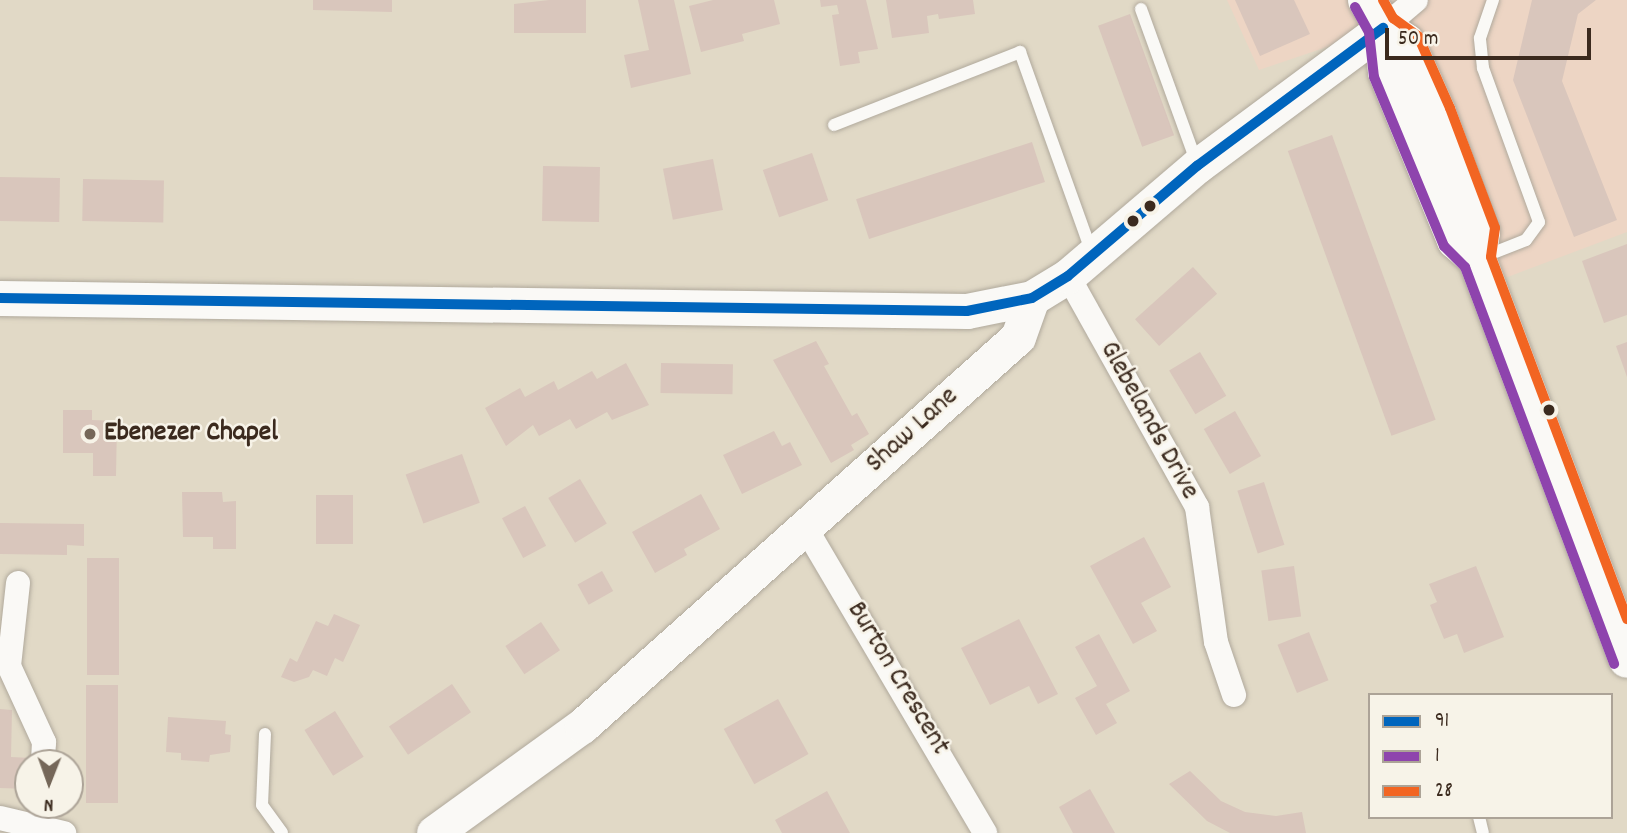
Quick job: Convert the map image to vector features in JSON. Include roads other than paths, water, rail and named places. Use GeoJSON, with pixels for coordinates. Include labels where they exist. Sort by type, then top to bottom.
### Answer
{"type":"FeatureCollection","features":[{"type":"Feature","properties":{"kind":"highway"},"geometry":{"type":"LineString","coordinates":[[1375,14],[1406,43],[1437,113],[1481,232],[1477,259],[1627,659]]}},
{"type":"Feature","properties":{"kind":"main road"},"geometry":{"type":"LineString","coordinates":[[0,298],[967,310],[1032,298],[1080,265],[1375,14]]}},
{"type":"Feature","properties":{"kind":"main road","name":"Shaw Lane"},"geometry":{"type":"LineString","coordinates":[[434,833],[582,726],[1018,337],[1032,298]]}},
{"type":"Feature","properties":{"kind":"street"},"geometry":{"type":"LineString","coordinates":[[1375,14],[1416,0]]}},
{"type":"Feature","properties":{"kind":"street","name":"Glebelands Drive"},"geometry":{"type":"LineString","coordinates":[[1080,265],[1197,507],[1216,642],[1234,695]]}},
{"type":"Feature","properties":{"kind":"street","name":"Burton Crescent"},"geometry":{"type":"LineString","coordinates":[[805,527],[985,833]]}},
{"type":"Feature","properties":{"kind":"street"},"geometry":{"type":"LineString","coordinates":[[18,583],[9,666],[44,742],[44,749]]}},
{"type":"Feature","properties":{"kind":"street"},"geometry":{"type":"LineString","coordinates":[[43,819],[64,833]]}},
{"type":"Feature","properties":{"kind":"lane"},"geometry":{"type":"LineString","coordinates":[[1477,259],[1526,240],[1539,222],[1483,68],[1480,38],[1493,0]]}},
{"type":"Feature","properties":{"kind":"lane"},"geometry":{"type":"LineString","coordinates":[[1141,9],[1197,166]]}},
{"type":"Feature","properties":{"kind":"lane"},"geometry":{"type":"LineString","coordinates":[[834,125],[1020,52],[1080,265]]}},
{"type":"Feature","properties":{"kind":"lane"},"geometry":{"type":"LineString","coordinates":[[265,734],[262,805],[282,833]]}},
{"type":"Feature","properties":{"kind":"place","name":"Ebenezer Chapel"},"geometry":{"type":"Point","coordinates":[90,434]}}]}
